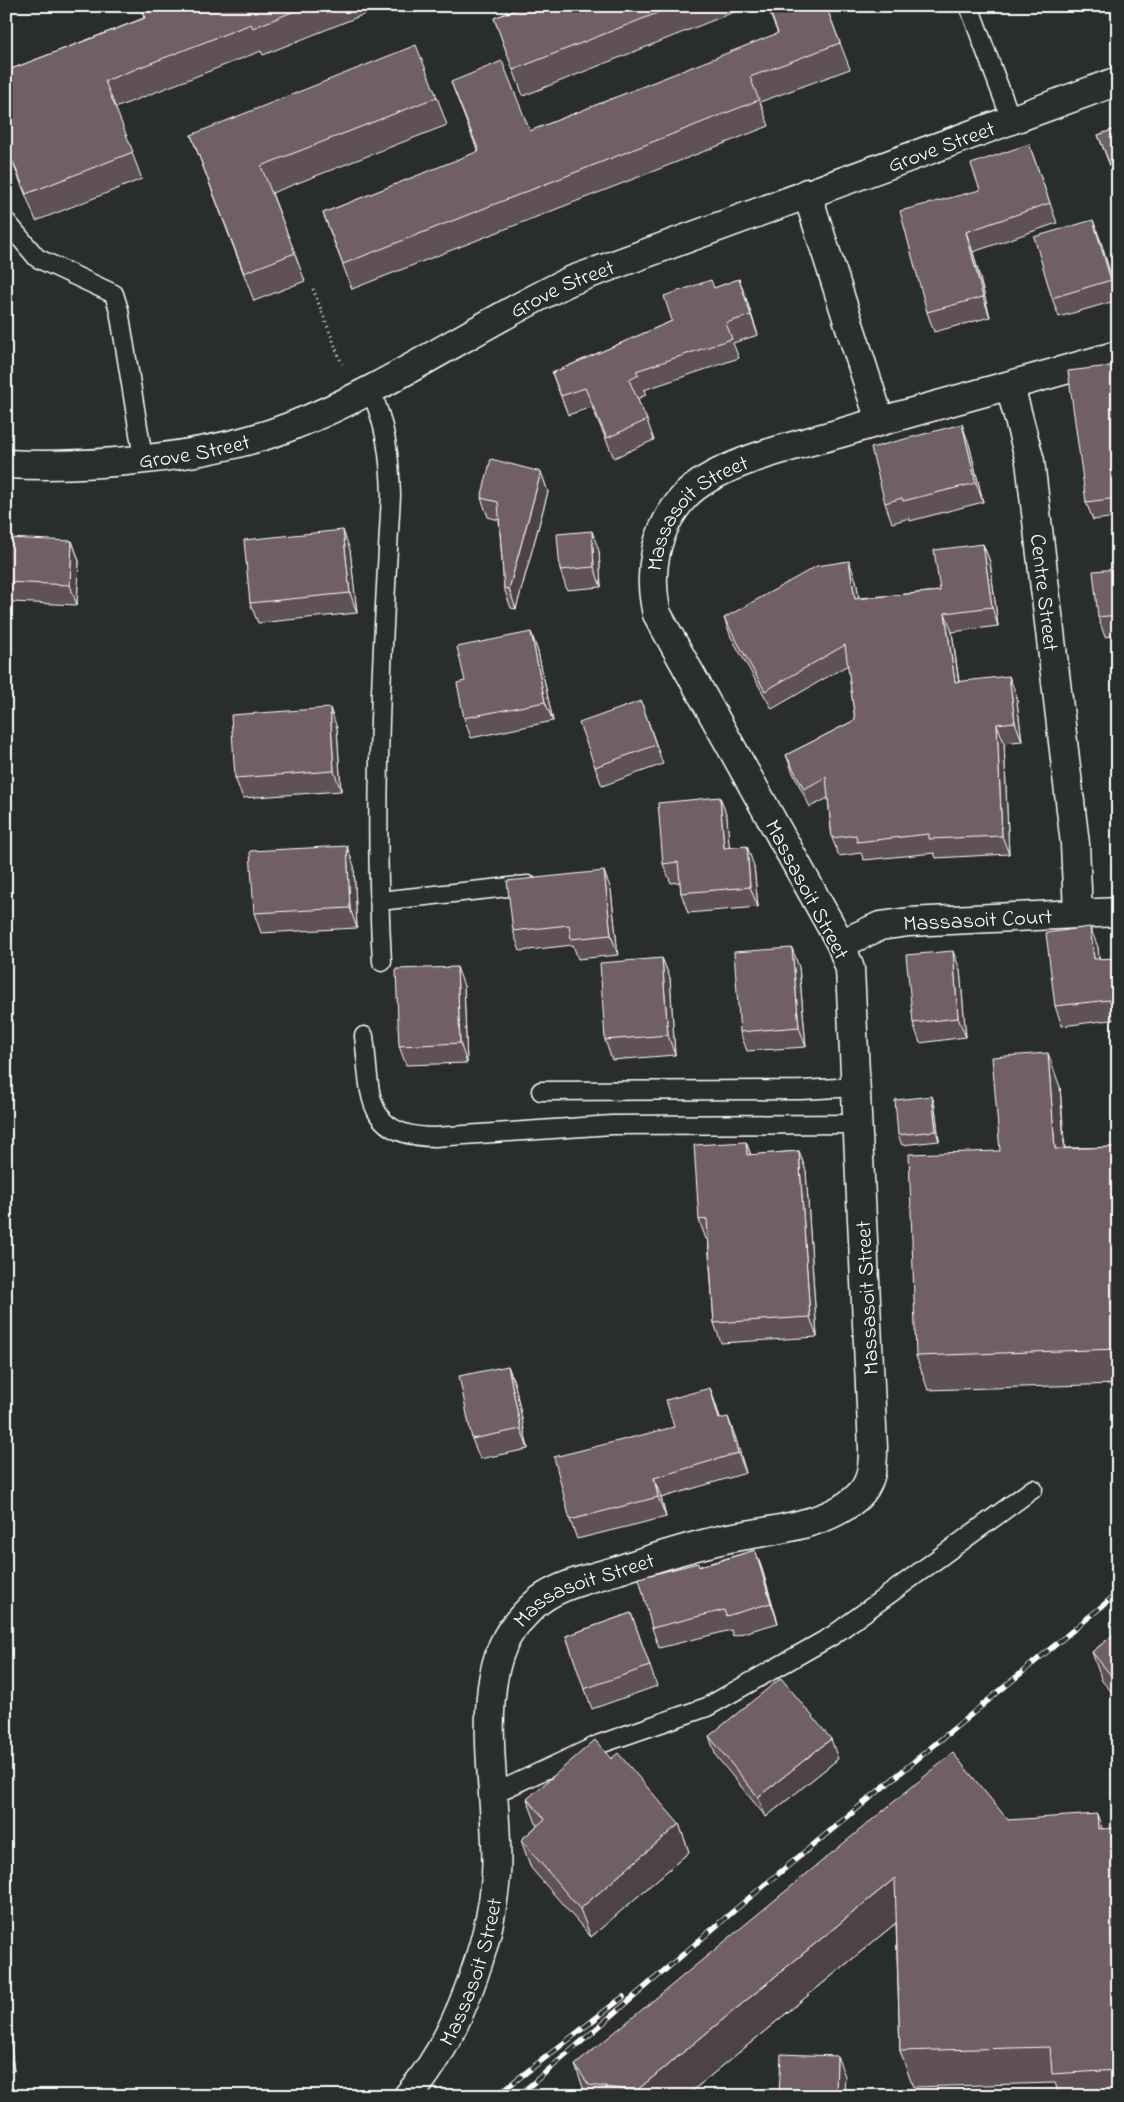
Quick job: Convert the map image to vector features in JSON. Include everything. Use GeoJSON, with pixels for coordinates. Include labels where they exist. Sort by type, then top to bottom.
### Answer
{"type":"FeatureCollection","features":[{"type":"Feature","properties":{"kind":"street","name":"Grove Street"},"geometry":{"type":"LineString","coordinates":[[6,464],[64,465],[143,458],[214,448],[264,436],[314,416],[370,389],[516,307],[570,281],[1118,81]]}},
{"type":"Feature","properties":{"kind":"street"},"geometry":{"type":"LineString","coordinates":[[807,193],[880,421]]}},
{"type":"Feature","properties":{"kind":"street"},"geometry":{"type":"LineString","coordinates":[[1010,386],[1118,355]]}},
{"type":"Feature","properties":{"kind":"street","name":"Massasoit Street"},"geometry":{"type":"LineString","coordinates":[[408,2096],[438,2052],[459,2011],[484,1941],[491,1912],[496,1875],[490,1715],[498,1657],[505,1640],[515,1625],[541,1600],[572,1584],[690,1548],[809,1522],[852,1502],[868,1484],[871,1475],[873,1448],[852,981],[849,963],[841,944],[663,626],[653,600],[652,571],[657,548],[666,524],[685,496],[697,486],[728,469],[766,455],[880,421],[1010,386]]}},
{"type":"Feature","properties":{"kind":"street","name":"Centre Street"},"geometry":{"type":"LineString","coordinates":[[1010,386],[1030,461],[1075,844],[1078,913]]}},
{"type":"Feature","properties":{"kind":"street","name":"Massasoit Court"},"geometry":{"type":"LineString","coordinates":[[841,944],[880,926],[909,922],[1118,912]]}},
{"type":"Feature","properties":{"kind":"lane"},"geometry":{"type":"LineString","coordinates":[[969,6],[1011,119]]}},
{"type":"Feature","properties":{"kind":"lane"},"geometry":{"type":"LineString","coordinates":[[6,221],[37,258],[114,294],[120,310],[143,458]]}},
{"type":"Feature","properties":{"kind":"lane"},"geometry":{"type":"LineString","coordinates":[[370,389],[384,423],[390,458],[391,496],[378,724],[379,901],[382,962]]}},
{"type":"Feature","properties":{"kind":"lane"},"geometry":{"type":"LineString","coordinates":[[379,901],[528,885]]}},
{"type":"Feature","properties":{"kind":"lane"},"geometry":{"type":"LineString","coordinates":[[364,1036],[376,1113],[383,1123],[406,1135],[435,1137],[612,1125],[858,1124]]}},
{"type":"Feature","properties":{"kind":"lane"},"geometry":{"type":"LineString","coordinates":[[541,1091],[801,1090],[856,1087]]}},
{"type":"Feature","properties":{"kind":"lane"},"geometry":{"type":"LineString","coordinates":[[493,1794],[600,1744],[707,1707],[832,1636],[1033,1489]]}},
{"type":"Feature","properties":{"kind":"path"},"geometry":{"type":"LineString","coordinates":[[313,289],[342,364]]}},
{"type":"Feature","properties":{"kind":"building"},"geometry":{"type":"Polygon","coordinates":[[[140,6],[307,6],[253,28],[251,24],[105,81],[133,152],[26,194],[6,144],[6,71],[145,18],[140,6]]]}},
{"type":"Feature","properties":{"kind":"building"},"geometry":{"type":"Polygon","coordinates":[[[525,6],[675,6],[513,70],[494,18],[525,6]]]}},
{"type":"Feature","properties":{"kind":"building"},"geometry":{"type":"Polygon","coordinates":[[[768,6],[826,6],[840,43],[750,77],[759,100],[343,264],[323,213],[479,151],[451,82],[502,61],[530,131],[778,33],[768,6]]]}},
{"type":"Feature","properties":{"kind":"building"},"geometry":{"type":"Polygon","coordinates":[[[416,45],[437,97],[261,166],[295,253],[244,273],[191,135],[416,45]]]}},
{"type":"Feature","properties":{"kind":"building"},"geometry":{"type":"Polygon","coordinates":[[[1118,128],[1118,184],[1098,135],[1118,128]]]}},
{"type":"Feature","properties":{"kind":"building"},"geometry":{"type":"Polygon","coordinates":[[[1029,144],[1050,203],[966,232],[983,297],[927,312],[900,211],[980,190],[971,164],[1029,144]]]}},
{"type":"Feature","properties":{"kind":"building"},"geometry":{"type":"Polygon","coordinates":[[[1093,220],[1111,280],[1052,298],[1034,237],[1093,220]]]}},
{"type":"Feature","properties":{"kind":"building"},"geometry":{"type":"Polygon","coordinates":[[[739,279],[751,315],[726,323],[732,339],[636,371],[639,375],[629,380],[647,420],[607,438],[585,388],[561,396],[552,373],[672,321],[664,296],[711,280],[714,288],[739,279]]]}},
{"type":"Feature","properties":{"kind":"building"},"geometry":{"type":"Polygon","coordinates":[[[1118,365],[1118,498],[1086,502],[1068,371],[1118,365]]]}},
{"type":"Feature","properties":{"kind":"building"},"geometry":{"type":"Polygon","coordinates":[[[962,424],[976,483],[903,501],[902,498],[885,503],[871,448],[962,424]]]}},
{"type":"Feature","properties":{"kind":"building"},"geometry":{"type":"Polygon","coordinates":[[[491,459],[541,472],[509,589],[504,588],[498,502],[481,498],[491,459]]]}},
{"type":"Feature","properties":{"kind":"building"},"geometry":{"type":"Polygon","coordinates":[[[343,530],[350,593],[250,603],[244,540],[343,530]]]}},
{"type":"Feature","properties":{"kind":"building"},"geometry":{"type":"Polygon","coordinates":[[[592,531],[594,567],[560,570],[557,534],[592,531]]]}},
{"type":"Feature","properties":{"kind":"building"},"geometry":{"type":"Polygon","coordinates":[[[7,538],[72,541],[70,585],[6,582],[7,538]]]}},
{"type":"Feature","properties":{"kind":"building"},"geometry":{"type":"Polygon","coordinates":[[[983,544],[992,607],[945,613],[955,682],[1009,676],[1015,722],[997,724],[1002,836],[929,839],[929,834],[857,842],[856,835],[832,838],[826,777],[804,789],[786,755],[855,720],[845,645],[765,691],[724,618],[817,566],[849,561],[855,599],[940,591],[934,550],[983,544]]]}},
{"type":"Feature","properties":{"kind":"building"},"geometry":{"type":"Polygon","coordinates":[[[1118,569],[1118,615],[1098,617],[1093,571],[1118,569]]]}},
{"type":"Feature","properties":{"kind":"building"},"geometry":{"type":"Polygon","coordinates":[[[531,632],[545,702],[464,718],[457,683],[465,681],[457,647],[531,632]]]}},
{"type":"Feature","properties":{"kind":"building"},"geometry":{"type":"Polygon","coordinates":[[[641,701],[656,745],[595,767],[579,723],[641,701]]]}},
{"type":"Feature","properties":{"kind":"building"},"geometry":{"type":"Polygon","coordinates":[[[330,708],[334,771],[235,778],[231,715],[330,708]]]}},
{"type":"Feature","properties":{"kind":"building"},"geometry":{"type":"Polygon","coordinates":[[[720,797],[724,848],[747,846],[750,887],[681,893],[678,862],[663,864],[658,803],[720,797]]]}},
{"type":"Feature","properties":{"kind":"building"},"geometry":{"type":"Polygon","coordinates":[[[347,846],[350,908],[254,913],[250,851],[347,846]]]}},
{"type":"Feature","properties":{"kind":"building"},"geometry":{"type":"Polygon","coordinates":[[[604,871],[611,935],[571,939],[569,925],[513,931],[507,881],[604,871]]]}},
{"type":"Feature","properties":{"kind":"building"},"geometry":{"type":"Polygon","coordinates":[[[1090,927],[1094,959],[1118,958],[1118,999],[1055,1006],[1046,933],[1090,927]]]}},
{"type":"Feature","properties":{"kind":"building"},"geometry":{"type":"Polygon","coordinates":[[[792,948],[799,1027],[740,1032],[734,952],[792,948]]]}},
{"type":"Feature","properties":{"kind":"building"},"geometry":{"type":"Polygon","coordinates":[[[953,951],[958,1018],[913,1023],[906,955],[953,951]]]}},
{"type":"Feature","properties":{"kind":"building"},"geometry":{"type":"Polygon","coordinates":[[[662,958],[668,1035],[605,1040],[600,963],[662,958]]]}},
{"type":"Feature","properties":{"kind":"building"},"geometry":{"type":"Polygon","coordinates":[[[457,967],[460,1043],[399,1046],[396,969],[457,967]]]}},
{"type":"Feature","properties":{"kind":"building"},"geometry":{"type":"Polygon","coordinates":[[[1048,1053],[1055,1149],[1118,1147],[1118,1349],[916,1356],[909,1154],[1000,1151],[992,1057],[1048,1053]]]}},
{"type":"Feature","properties":{"kind":"building"},"geometry":{"type":"Polygon","coordinates":[[[932,1096],[936,1131],[898,1135],[895,1100],[932,1096]]]}},
{"type":"Feature","properties":{"kind":"building"},"geometry":{"type":"Polygon","coordinates":[[[746,1142],[747,1155],[799,1151],[810,1317],[714,1323],[707,1219],[699,1220],[694,1145],[746,1142]]]}},
{"type":"Feature","properties":{"kind":"building"},"geometry":{"type":"Polygon","coordinates":[[[508,1366],[521,1429],[472,1439],[459,1376],[508,1366]]]}},
{"type":"Feature","properties":{"kind":"building"},"geometry":{"type":"Polygon","coordinates":[[[710,1388],[719,1419],[728,1417],[738,1453],[654,1478],[658,1497],[570,1520],[554,1457],[674,1427],[666,1400],[710,1388]]]}},
{"type":"Feature","properties":{"kind":"building"},"geometry":{"type":"Polygon","coordinates":[[[755,1550],[771,1603],[726,1616],[724,1610],[652,1628],[639,1578],[698,1563],[699,1567],[755,1550]]]}},
{"type":"Feature","properties":{"kind":"building"},"geometry":{"type":"Polygon","coordinates":[[[631,1613],[650,1666],[584,1689],[566,1636],[631,1613]]]}},
{"type":"Feature","properties":{"kind":"building"},"geometry":{"type":"Polygon","coordinates":[[[1118,1631],[1118,1684],[1092,1652],[1118,1631]]]}},
{"type":"Feature","properties":{"kind":"building"},"geometry":{"type":"Polygon","coordinates":[[[781,1678],[831,1739],[758,1797],[709,1736],[781,1678]]]}},
{"type":"Feature","properties":{"kind":"building"},"geometry":{"type":"Polygon","coordinates":[[[595,1740],[611,1759],[618,1753],[679,1824],[580,1909],[521,1840],[545,1819],[527,1799],[595,1740]]]}},
{"type":"Feature","properties":{"kind":"building"},"geometry":{"type":"Polygon","coordinates":[[[953,1753],[1008,1820],[1097,1814],[1098,1829],[1118,1828],[1118,2070],[1052,2074],[1050,2047],[900,2051],[895,1878],[636,2091],[589,2085],[575,2065],[953,1753]]]}},
{"type":"Feature","properties":{"kind":"building"},"geometry":{"type":"Polygon","coordinates":[[[781,2054],[837,2056],[836,2096],[779,2096],[781,2054]]]}},
{"type":"Feature","properties":{"kind":"railway"},"geometry":{"type":"LineString","coordinates":[[518,2096],[743,1903],[1118,1593]]}},
{"type":"Feature","properties":{"kind":"railway"},"geometry":{"type":"LineString","coordinates":[[496,2096],[623,1997]]}}]}
